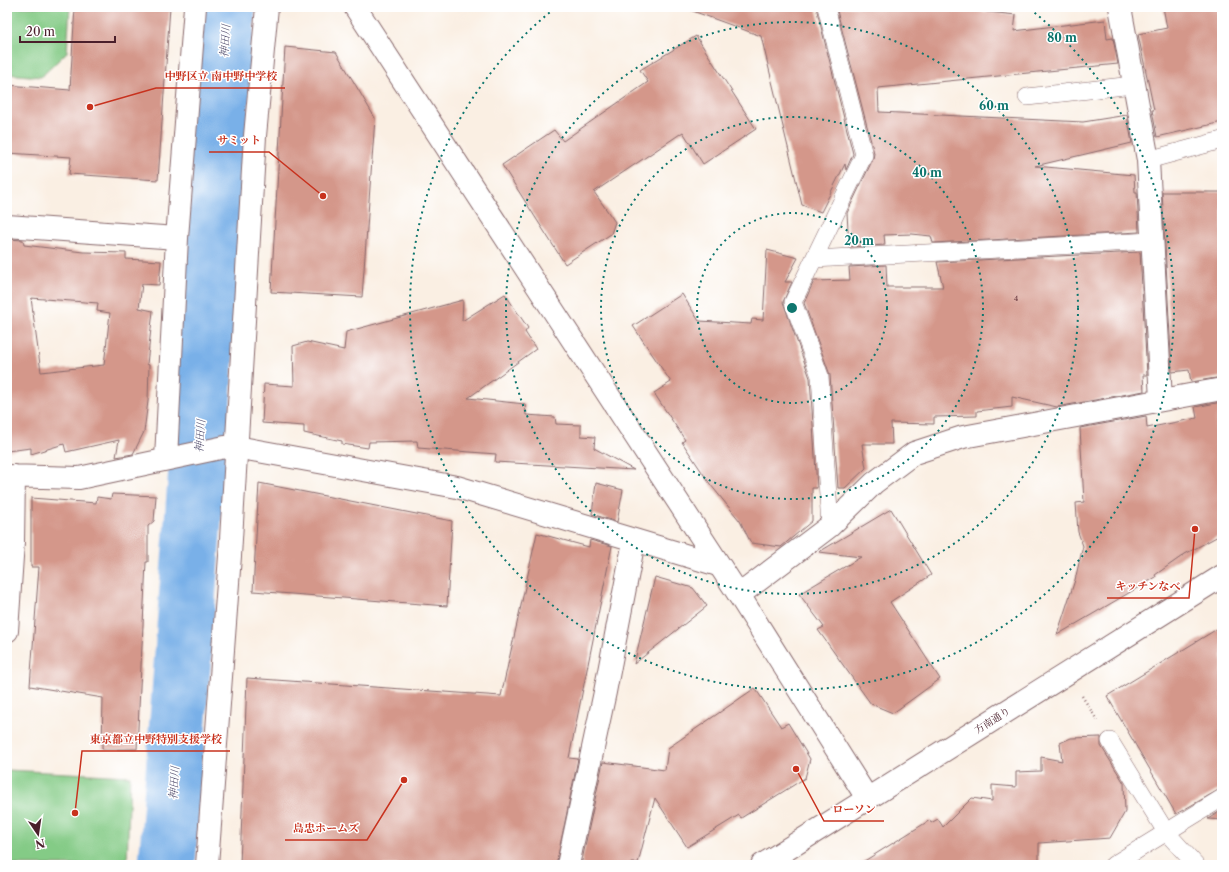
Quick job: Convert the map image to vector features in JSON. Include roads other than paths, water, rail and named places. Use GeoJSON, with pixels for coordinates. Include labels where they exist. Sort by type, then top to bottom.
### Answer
{"type":"FeatureCollection","features":[{"type":"Feature","properties":{"kind":"street"},"geometry":{"type":"LineString","coordinates":[[171,458],[177,238],[195,7]]}},
{"type":"Feature","properties":{"kind":"street"},"geometry":{"type":"LineString","coordinates":[[207,865],[231,447],[255,136],[267,7]]}},
{"type":"Feature","properties":{"kind":"street"},"geometry":{"type":"LineString","coordinates":[[355,7],[739,595],[867,798]]}},
{"type":"Feature","properties":{"kind":"street"},"geometry":{"type":"LineString","coordinates":[[1120,7],[1148,160],[1161,400]]}},
{"type":"Feature","properties":{"kind":"street"},"geometry":{"type":"LineString","coordinates":[[7,226],[177,238]]}},
{"type":"Feature","properties":{"kind":"street"},"geometry":{"type":"LineString","coordinates":[[739,595],[830,526],[874,483],[914,453],[963,437],[1222,389]]}},
{"type":"Feature","properties":{"kind":"street"},"geometry":{"type":"LineString","coordinates":[[7,631],[13,542],[10,476],[79,478],[171,458],[231,447],[457,487],[718,565]]}},
{"type":"Feature","properties":{"kind":"street"},"geometry":{"type":"LineString","coordinates":[[568,865],[605,692],[634,541]]}},
{"type":"Feature","properties":{"kind":"street","name":"方南通り"},"geometry":{"type":"LineString","coordinates":[[762,865],[1222,576]]}},
{"type":"Feature","properties":{"kind":"lane"},"geometry":{"type":"LineString","coordinates":[[826,7],[864,155],[793,302],[820,376],[830,526]]}},
{"type":"Feature","properties":{"kind":"lane"},"geometry":{"type":"LineString","coordinates":[[1027,97],[1134,85]]}},
{"type":"Feature","properties":{"kind":"lane"},"geometry":{"type":"LineString","coordinates":[[1148,160],[1222,140]]}},
{"type":"Feature","properties":{"kind":"lane"},"geometry":{"type":"LineString","coordinates":[[814,259],[1152,241]]}},
{"type":"Feature","properties":{"kind":"lane"},"geometry":{"type":"LineString","coordinates":[[1110,741],[1166,832],[1196,865]]}},
{"type":"Feature","properties":{"kind":"lane"},"geometry":{"type":"LineString","coordinates":[[1113,865],[1222,798]]}},
{"type":"Feature","properties":{"kind":"waterway","name":"神田川"},"geometry":{"type":"LineString","coordinates":[[167,865],[202,402],[227,7]]}},
{"type":"Feature","properties":{"kind":"place","name":"中野区立 南中野中学校"},"geometry":{"type":"Point","coordinates":[90,107]}},
{"type":"Feature","properties":{"kind":"place","name":"サミット"},"geometry":{"type":"Point","coordinates":[323,196]}},
{"type":"Feature","properties":{"kind":"place","name":"キッチンなべ"},"geometry":{"type":"Point","coordinates":[1195,529]}},
{"type":"Feature","properties":{"kind":"place","name":"ローソン"},"geometry":{"type":"Point","coordinates":[796,769]}},
{"type":"Feature","properties":{"kind":"place","name":"島忠ホームズ"},"geometry":{"type":"Point","coordinates":[404,780]}},
{"type":"Feature","properties":{"kind":"place","name":"東京都立中野特別支援学校"},"geometry":{"type":"Point","coordinates":[75,813]}}]}
